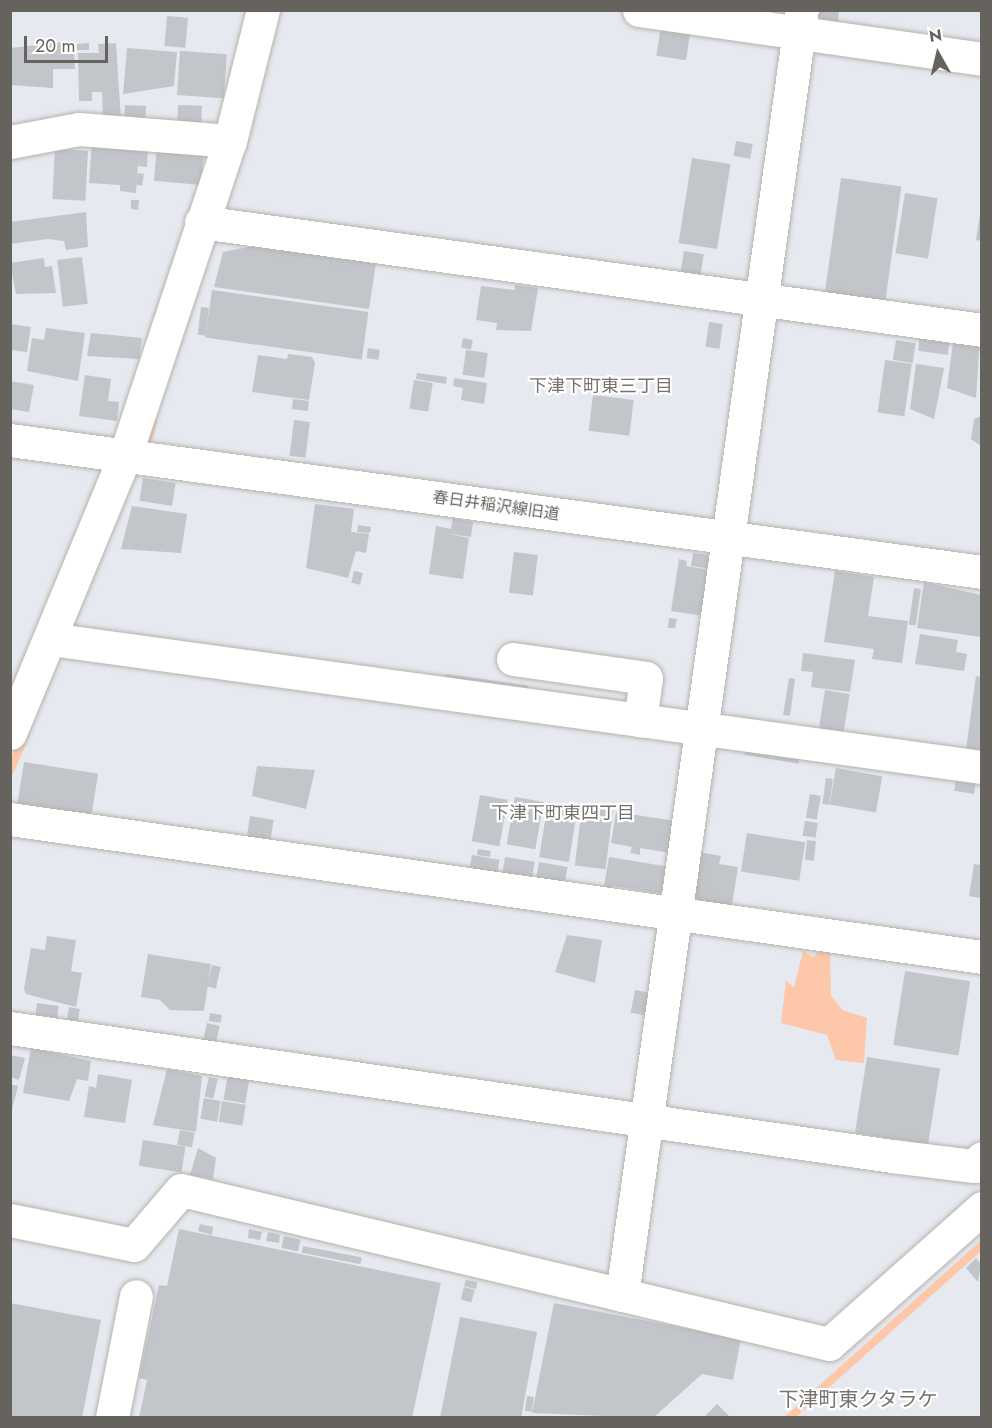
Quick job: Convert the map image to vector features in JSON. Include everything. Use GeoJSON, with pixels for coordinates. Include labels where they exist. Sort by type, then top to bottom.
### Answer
{"type":"FeatureCollection","features":[{"type":"Feature","properties":{"kind":"street"},"geometry":{"type":"LineString","coordinates":[[10,734],[125,456],[201,222],[230,141],[263,10]]}},
{"type":"Feature","properties":{"kind":"street"},"geometry":{"type":"LineString","coordinates":[[639,10],[801,21],[981,59]]}},
{"type":"Feature","properties":{"kind":"street"},"geometry":{"type":"LineString","coordinates":[[622,1295],[801,21]]}},
{"type":"Feature","properties":{"kind":"street"},"geometry":{"type":"LineString","coordinates":[[10,142],[79,129],[230,141]]}},
{"type":"Feature","properties":{"kind":"street"},"geometry":{"type":"LineString","coordinates":[[201,222],[761,297],[981,330]]}},
{"type":"Feature","properties":{"kind":"street","name":"春日井稲沢線旧道"},"geometry":{"type":"LineString","coordinates":[[10,440],[981,572]]}},
{"type":"Feature","properties":{"kind":"street"},"geometry":{"type":"LineString","coordinates":[[50,639],[981,767]]}},
{"type":"Feature","properties":{"kind":"street"},"geometry":{"type":"LineString","coordinates":[[513,659],[646,678],[640,721]]}},
{"type":"Feature","properties":{"kind":"street"},"geometry":{"type":"LineString","coordinates":[[10,819],[981,957]]}},
{"type":"Feature","properties":{"kind":"street"},"geometry":{"type":"LineString","coordinates":[[10,1028],[974,1166],[981,1158]]}},
{"type":"Feature","properties":{"kind":"street"},"geometry":{"type":"LineString","coordinates":[[10,1220],[135,1245],[181,1190],[829,1344],[981,1208]]}},
{"type":"Feature","properties":{"kind":"street"},"geometry":{"type":"LineString","coordinates":[[112,1418],[136,1296]]}},
{"type":"Feature","properties":{"kind":"shaded area"},"geometry":{"type":"Polygon","coordinates":[[[819,949],[830,952],[831,996],[843,1010],[867,1018],[864,1063],[836,1060],[827,1035],[781,1023],[786,981],[794,987],[803,951],[814,957],[819,949]]]}},
{"type":"Feature","properties":{"kind":"building"},"geometry":{"type":"Polygon","coordinates":[[[811,10],[839,10],[838,22],[810,18],[811,10]]]}},
{"type":"Feature","properties":{"kind":"building"},"geometry":{"type":"Polygon","coordinates":[[[167,16],[188,18],[185,48],[164,46],[167,16]]]}},
{"type":"Feature","properties":{"kind":"building"},"geometry":{"type":"Polygon","coordinates":[[[661,26],[691,31],[686,60],[656,56],[661,26]]]}},
{"type":"Feature","properties":{"kind":"building"},"geometry":{"type":"Polygon","coordinates":[[[74,41],[75,69],[53,69],[53,88],[10,85],[10,48],[74,41]]]}},
{"type":"Feature","properties":{"kind":"building"},"geometry":{"type":"Polygon","coordinates":[[[89,43],[89,50],[77,50],[77,44],[89,43]]]}},
{"type":"Feature","properties":{"kind":"building"},"geometry":{"type":"Polygon","coordinates":[[[116,43],[121,120],[103,120],[102,92],[92,92],[92,101],[79,101],[78,53],[99,53],[98,44],[116,43]]]}},
{"type":"Feature","properties":{"kind":"building"},"geometry":{"type":"Polygon","coordinates":[[[127,48],[177,52],[174,86],[123,94],[127,48]]]}},
{"type":"Feature","properties":{"kind":"building"},"geometry":{"type":"Polygon","coordinates":[[[180,51],[227,54],[224,98],[177,95],[180,51]]]}},
{"type":"Feature","properties":{"kind":"building"},"geometry":{"type":"Polygon","coordinates":[[[125,105],[146,106],[145,123],[124,122],[125,105]]]}},
{"type":"Feature","properties":{"kind":"building"},"geometry":{"type":"Polygon","coordinates":[[[178,105],[202,106],[201,125],[177,124],[178,105]]]}},
{"type":"Feature","properties":{"kind":"building"},"geometry":{"type":"Polygon","coordinates":[[[92,140],[148,144],[147,167],[138,166],[139,148],[136,193],[120,191],[120,185],[89,183],[92,140]]]}},
{"type":"Feature","properties":{"kind":"building"},"geometry":{"type":"Polygon","coordinates":[[[736,141],[753,144],[750,159],[733,156],[736,141]]]}},
{"type":"Feature","properties":{"kind":"building"},"geometry":{"type":"Polygon","coordinates":[[[157,146],[204,150],[201,185],[154,181],[157,146]]]}},
{"type":"Feature","properties":{"kind":"building"},"geometry":{"type":"Polygon","coordinates":[[[55,149],[88,151],[85,201],[52,199],[55,149]]]}},
{"type":"Feature","properties":{"kind":"building"},"geometry":{"type":"Polygon","coordinates":[[[692,158],[731,164],[717,249],[679,243],[692,158]]]}},
{"type":"Feature","properties":{"kind":"building"},"geometry":{"type":"Polygon","coordinates":[[[138,173],[144,174],[142,186],[136,185],[138,173]]]}},
{"type":"Feature","properties":{"kind":"building"},"geometry":{"type":"Polygon","coordinates":[[[841,178],[901,186],[885,306],[824,298],[841,178]]]}},
{"type":"Feature","properties":{"kind":"building"},"geometry":{"type":"Polygon","coordinates":[[[905,193],[938,198],[928,258],[895,253],[905,193]]]}},
{"type":"Feature","properties":{"kind":"building"},"geometry":{"type":"Polygon","coordinates":[[[131,200],[139,200],[138,210],[131,209],[131,200]]]}},
{"type":"Feature","properties":{"kind":"building"},"geometry":{"type":"Polygon","coordinates":[[[981,208],[981,241],[976,240],[981,208]]]}},
{"type":"Feature","properties":{"kind":"building"},"geometry":{"type":"Polygon","coordinates":[[[86,212],[88,247],[66,250],[64,241],[48,239],[10,244],[10,222],[86,212]]]}},
{"type":"Feature","properties":{"kind":"building"},"geometry":{"type":"Polygon","coordinates":[[[253,246],[376,263],[369,309],[214,287],[223,252],[253,246]]]}},
{"type":"Feature","properties":{"kind":"building"},"geometry":{"type":"Polygon","coordinates":[[[684,251],[704,254],[700,281],[680,278],[684,251]]]}},
{"type":"Feature","properties":{"kind":"building"},"geometry":{"type":"Polygon","coordinates":[[[82,257],[88,304],[63,307],[57,260],[82,257]]]}},
{"type":"Feature","properties":{"kind":"building"},"geometry":{"type":"Polygon","coordinates":[[[44,258],[45,267],[52,266],[56,293],[16,294],[10,263],[44,258]]]}},
{"type":"Feature","properties":{"kind":"building"},"geometry":{"type":"Polygon","coordinates":[[[515,285],[538,288],[531,331],[496,330],[497,323],[476,320],[481,286],[515,290],[515,285]]]}},
{"type":"Feature","properties":{"kind":"building"},"geometry":{"type":"Polygon","coordinates":[[[212,290],[368,312],[362,360],[205,338],[212,290]]]}},
{"type":"Feature","properties":{"kind":"building"},"geometry":{"type":"Polygon","coordinates":[[[201,307],[209,308],[206,336],[198,335],[201,307]]]}},
{"type":"Feature","properties":{"kind":"building"},"geometry":{"type":"Polygon","coordinates":[[[709,322],[723,324],[719,349],[706,347],[709,322]]]}},
{"type":"Feature","properties":{"kind":"building"},"geometry":{"type":"Polygon","coordinates":[[[10,324],[31,327],[27,352],[10,350],[10,324]]]}},
{"type":"Feature","properties":{"kind":"building"},"geometry":{"type":"Polygon","coordinates":[[[46,328],[85,333],[78,381],[27,371],[32,338],[44,340],[46,328]]]}},
{"type":"Feature","properties":{"kind":"building"},"geometry":{"type":"Polygon","coordinates":[[[921,329],[951,333],[948,355],[918,351],[921,329]]]}},
{"type":"Feature","properties":{"kind":"building"},"geometry":{"type":"Polygon","coordinates":[[[91,333],[142,338],[139,359],[87,356],[91,333]]]}},
{"type":"Feature","properties":{"kind":"building"},"geometry":{"type":"Polygon","coordinates":[[[954,335],[980,339],[976,398],[947,388],[954,335]]]}},
{"type":"Feature","properties":{"kind":"building"},"geometry":{"type":"Polygon","coordinates":[[[463,338],[473,340],[471,350],[461,348],[463,338]]]}},
{"type":"Feature","properties":{"kind":"building"},"geometry":{"type":"Polygon","coordinates":[[[896,340],[916,343],[913,363],[893,360],[896,340]]]}},
{"type":"Feature","properties":{"kind":"building"},"geometry":{"type":"Polygon","coordinates":[[[368,348],[380,350],[378,360],[366,358],[368,348]]]}},
{"type":"Feature","properties":{"kind":"building"},"geometry":{"type":"Polygon","coordinates":[[[466,350],[488,353],[484,378],[463,375],[466,350]]]}},
{"type":"Feature","properties":{"kind":"building"},"geometry":{"type":"Polygon","coordinates":[[[288,354],[312,357],[315,363],[309,400],[252,392],[258,355],[287,359],[288,354]]]}},
{"type":"Feature","properties":{"kind":"building"},"geometry":{"type":"Polygon","coordinates":[[[885,360],[912,364],[904,416],[878,412],[885,360]]]}},
{"type":"Feature","properties":{"kind":"building"},"geometry":{"type":"Polygon","coordinates":[[[916,364],[944,368],[934,419],[910,409],[916,364]]]}},
{"type":"Feature","properties":{"kind":"building"},"geometry":{"type":"Polygon","coordinates":[[[417,373],[447,377],[446,384],[416,379],[417,373]]]}},
{"type":"Feature","properties":{"kind":"building"},"geometry":{"type":"Polygon","coordinates":[[[85,375],[111,379],[108,401],[119,402],[117,421],[79,416],[85,375]]]}},
{"type":"Feature","properties":{"kind":"building"},"geometry":{"type":"Polygon","coordinates":[[[454,378],[487,383],[484,404],[461,400],[463,388],[453,386],[454,378]]]}},
{"type":"Feature","properties":{"kind":"building"},"geometry":{"type":"Polygon","coordinates":[[[414,380],[433,383],[428,412],[409,409],[414,380]]]}},
{"type":"Feature","properties":{"kind":"building"},"geometry":{"type":"Polygon","coordinates":[[[10,381],[34,385],[29,412],[10,409],[10,381]]]}},
{"type":"Feature","properties":{"kind":"building"},"geometry":{"type":"Polygon","coordinates":[[[593,395],[634,400],[629,436],[589,431],[593,395]]]}},
{"type":"Feature","properties":{"kind":"building"},"geometry":{"type":"Polygon","coordinates":[[[293,399],[309,401],[308,411],[292,409],[293,399]]]}},
{"type":"Feature","properties":{"kind":"building"},"geometry":{"type":"Polygon","coordinates":[[[981,416],[981,446],[971,439],[974,419],[981,416]]]}},
{"type":"Feature","properties":{"kind":"building"},"geometry":{"type":"Polygon","coordinates":[[[294,420],[310,422],[305,458],[290,456],[294,420]]]}},
{"type":"Feature","properties":{"kind":"building"},"geometry":{"type":"Polygon","coordinates":[[[143,478],[176,483],[172,506],[139,501],[143,478]]]}},
{"type":"Feature","properties":{"kind":"building"},"geometry":{"type":"Polygon","coordinates":[[[315,504],[354,509],[351,532],[369,534],[366,553],[356,551],[348,578],[306,568],[315,504]]]}},
{"type":"Feature","properties":{"kind":"building"},"geometry":{"type":"Polygon","coordinates":[[[132,506],[187,514],[181,553],[121,549],[132,506]]]}},
{"type":"Feature","properties":{"kind":"building"},"geometry":{"type":"Polygon","coordinates":[[[453,518],[473,522],[471,537],[449,534],[469,538],[463,579],[429,574],[436,526],[451,529],[453,518]]]}},
{"type":"Feature","properties":{"kind":"building"},"geometry":{"type":"Polygon","coordinates":[[[358,525],[371,527],[370,533],[357,532],[358,525]]]}},
{"type":"Feature","properties":{"kind":"building"},"geometry":{"type":"Polygon","coordinates":[[[514,552],[538,555],[533,596],[509,593],[514,552]]]}},
{"type":"Feature","properties":{"kind":"building"},"geometry":{"type":"Polygon","coordinates":[[[693,553],[708,555],[711,569],[691,566],[693,553]]]}},
{"type":"Feature","properties":{"kind":"building"},"geometry":{"type":"Polygon","coordinates":[[[679,559],[687,561],[686,566],[711,570],[704,616],[671,611],[679,559]]]}},
{"type":"Feature","properties":{"kind":"building"},"geometry":{"type":"Polygon","coordinates":[[[354,571],[363,573],[360,585],[351,583],[354,571]]]}},
{"type":"Feature","properties":{"kind":"building"},"geometry":{"type":"Polygon","coordinates":[[[835,571],[874,577],[868,616],[908,621],[902,663],[872,659],[874,649],[824,642],[835,571]]]}},
{"type":"Feature","properties":{"kind":"building"},"geometry":{"type":"Polygon","coordinates":[[[924,582],[981,595],[981,637],[917,628],[924,582]]]}},
{"type":"Feature","properties":{"kind":"building"},"geometry":{"type":"Polygon","coordinates":[[[914,588],[921,589],[916,626],[909,625],[914,588]]]}},
{"type":"Feature","properties":{"kind":"building"},"geometry":{"type":"Polygon","coordinates":[[[669,618],[677,619],[675,628],[668,628],[669,618]]]}},
{"type":"Feature","properties":{"kind":"building"},"geometry":{"type":"Polygon","coordinates":[[[920,634],[958,640],[956,652],[967,654],[964,671],[915,664],[920,634]]]}},
{"type":"Feature","properties":{"kind":"building"},"geometry":{"type":"Polygon","coordinates":[[[803,653],[855,660],[850,692],[811,687],[813,672],[801,671],[803,653]]]}},
{"type":"Feature","properties":{"kind":"building"},"geometry":{"type":"Polygon","coordinates":[[[446,674],[528,686],[527,693],[445,682],[446,674]]]}},
{"type":"Feature","properties":{"kind":"building"},"geometry":{"type":"Polygon","coordinates":[[[976,676],[981,677],[981,760],[965,757],[976,676]]]}},
{"type":"Feature","properties":{"kind":"building"},"geometry":{"type":"Polygon","coordinates":[[[789,678],[795,679],[790,716],[783,715],[789,678]]]}},
{"type":"Feature","properties":{"kind":"building"},"geometry":{"type":"Polygon","coordinates":[[[825,690],[850,694],[843,736],[818,732],[825,690]]]}},
{"type":"Feature","properties":{"kind":"building"},"geometry":{"type":"Polygon","coordinates":[[[746,744],[800,753],[799,763],[744,755],[746,744]]]}},
{"type":"Feature","properties":{"kind":"building"},"geometry":{"type":"Polygon","coordinates":[[[24,762],[98,774],[91,817],[17,805],[24,762]]]}},
{"type":"Feature","properties":{"kind":"building"},"geometry":{"type":"Polygon","coordinates":[[[257,766],[315,770],[306,809],[252,796],[257,766]]]}},
{"type":"Feature","properties":{"kind":"building"},"geometry":{"type":"Polygon","coordinates":[[[836,768],[882,776],[876,813],[830,804],[836,768]]]}},
{"type":"Feature","properties":{"kind":"building"},"geometry":{"type":"Polygon","coordinates":[[[957,773],[977,776],[974,794],[954,791],[957,773]]]}},
{"type":"Feature","properties":{"kind":"building"},"geometry":{"type":"Polygon","coordinates":[[[826,778],[833,779],[829,805],[822,804],[826,778]]]}},
{"type":"Feature","properties":{"kind":"building"},"geometry":{"type":"Polygon","coordinates":[[[810,794],[821,796],[817,820],[806,818],[810,794]]]}},
{"type":"Feature","properties":{"kind":"building"},"geometry":{"type":"Polygon","coordinates":[[[480,795],[508,800],[499,846],[472,841],[480,795]]]}},
{"type":"Feature","properties":{"kind":"building"},"geometry":{"type":"Polygon","coordinates":[[[515,797],[544,802],[535,849],[507,844],[515,797]]]}},
{"type":"Feature","properties":{"kind":"building"},"geometry":{"type":"Polygon","coordinates":[[[548,802],[578,807],[569,862],[539,857],[548,802]]]}},
{"type":"Feature","properties":{"kind":"building"},"geometry":{"type":"Polygon","coordinates":[[[582,807],[613,811],[606,869],[575,866],[582,807]]]}},
{"type":"Feature","properties":{"kind":"building"},"geometry":{"type":"Polygon","coordinates":[[[616,812],[676,821],[671,853],[640,848],[640,855],[630,853],[632,847],[611,843],[616,812]]]}},
{"type":"Feature","properties":{"kind":"building"},"geometry":{"type":"Polygon","coordinates":[[[250,816],[274,820],[270,844],[246,841],[250,816]]]}},
{"type":"Feature","properties":{"kind":"building"},"geometry":{"type":"Polygon","coordinates":[[[805,821],[818,823],[815,838],[803,836],[805,821]]]}},
{"type":"Feature","properties":{"kind":"building"},"geometry":{"type":"Polygon","coordinates":[[[747,833],[805,842],[799,881],[741,872],[747,833]]]}},
{"type":"Feature","properties":{"kind":"building"},"geometry":{"type":"Polygon","coordinates":[[[807,840],[816,841],[814,861],[805,860],[807,840]]]}},
{"type":"Feature","properties":{"kind":"building"},"geometry":{"type":"Polygon","coordinates":[[[478,849],[491,851],[490,857],[477,855],[478,849]]]}},
{"type":"Feature","properties":{"kind":"building"},"geometry":{"type":"Polygon","coordinates":[[[693,851],[721,856],[719,864],[738,867],[731,911],[691,905],[693,851]]]}},
{"type":"Feature","properties":{"kind":"building"},"geometry":{"type":"Polygon","coordinates":[[[472,855],[500,860],[496,879],[469,874],[472,855]]]}},
{"type":"Feature","properties":{"kind":"building"},"geometry":{"type":"Polygon","coordinates":[[[505,857],[535,862],[531,883],[502,879],[505,857]]]}},
{"type":"Feature","properties":{"kind":"building"},"geometry":{"type":"Polygon","coordinates":[[[609,857],[670,867],[665,894],[613,886],[612,894],[603,892],[609,857]]]}},
{"type":"Feature","properties":{"kind":"building"},"geometry":{"type":"Polygon","coordinates":[[[539,862],[568,867],[564,888],[535,883],[539,862]]]}},
{"type":"Feature","properties":{"kind":"building"},"geometry":{"type":"Polygon","coordinates":[[[974,864],[981,865],[981,898],[969,896],[974,864]]]}},
{"type":"Feature","properties":{"kind":"building"},"geometry":{"type":"Polygon","coordinates":[[[567,935],[602,940],[595,983],[555,972],[567,935]]]}},
{"type":"Feature","properties":{"kind":"building"},"geometry":{"type":"Polygon","coordinates":[[[47,936],[76,940],[71,971],[82,973],[76,1007],[26,994],[24,989],[31,948],[45,950],[47,936]]]}},
{"type":"Feature","properties":{"kind":"building"},"geometry":{"type":"Polygon","coordinates":[[[148,954],[211,964],[204,1011],[170,1010],[160,1000],[141,997],[148,954]]]}},
{"type":"Feature","properties":{"kind":"building"},"geometry":{"type":"Polygon","coordinates":[[[212,965],[221,967],[216,988],[207,986],[212,965]]]}},
{"type":"Feature","properties":{"kind":"building"},"geometry":{"type":"Polygon","coordinates":[[[905,971],[970,981],[958,1055],[893,1045],[905,971]]]}},
{"type":"Feature","properties":{"kind":"building"},"geometry":{"type":"Polygon","coordinates":[[[635,990],[650,993],[645,1015],[631,1013],[635,990]]]}},
{"type":"Feature","properties":{"kind":"building"},"geometry":{"type":"Polygon","coordinates":[[[37,1003],[59,1006],[56,1026],[34,1023],[37,1003]]]}},
{"type":"Feature","properties":{"kind":"building"},"geometry":{"type":"Polygon","coordinates":[[[69,1007],[80,1009],[77,1027],[66,1025],[69,1007]]]}},
{"type":"Feature","properties":{"kind":"building"},"geometry":{"type":"Polygon","coordinates":[[[210,1013],[222,1015],[221,1023],[209,1021],[210,1013]]]}},
{"type":"Feature","properties":{"kind":"building"},"geometry":{"type":"Polygon","coordinates":[[[207,1023],[220,1026],[214,1049],[202,1046],[207,1023]]]}},
{"type":"Feature","properties":{"kind":"building"},"geometry":{"type":"Polygon","coordinates":[[[31,1048],[91,1061],[88,1081],[77,1079],[69,1101],[23,1093],[31,1048]]]}},
{"type":"Feature","properties":{"kind":"building"},"geometry":{"type":"Polygon","coordinates":[[[10,1055],[25,1058],[19,1080],[10,1077],[10,1055]]]}},
{"type":"Feature","properties":{"kind":"building"},"geometry":{"type":"Polygon","coordinates":[[[867,1057],[940,1069],[928,1145],[855,1133],[867,1057]]]}},
{"type":"Feature","properties":{"kind":"building"},"geometry":{"type":"Polygon","coordinates":[[[167,1069],[202,1076],[196,1132],[153,1125],[167,1069]]]}},
{"type":"Feature","properties":{"kind":"building"},"geometry":{"type":"Polygon","coordinates":[[[98,1074],[132,1080],[125,1123],[84,1117],[89,1086],[96,1088],[98,1074]]]}},
{"type":"Feature","properties":{"kind":"building"},"geometry":{"type":"Polygon","coordinates":[[[228,1074],[250,1078],[245,1103],[223,1100],[228,1074]]]}},
{"type":"Feature","properties":{"kind":"building"},"geometry":{"type":"Polygon","coordinates":[[[209,1077],[218,1079],[213,1099],[205,1096],[209,1077]]]}},
{"type":"Feature","properties":{"kind":"building"},"geometry":{"type":"Polygon","coordinates":[[[10,1084],[18,1086],[11,1113],[10,1113],[10,1084]]]}},
{"type":"Feature","properties":{"kind":"building"},"geometry":{"type":"Polygon","coordinates":[[[204,1098],[221,1101],[217,1122],[200,1119],[204,1098]]]}},
{"type":"Feature","properties":{"kind":"building"},"geometry":{"type":"Polygon","coordinates":[[[222,1101],[246,1105],[242,1125],[219,1122],[222,1101]]]}},
{"type":"Feature","properties":{"kind":"building"},"geometry":{"type":"Polygon","coordinates":[[[180,1130],[195,1133],[192,1148],[177,1145],[180,1130]]]}},
{"type":"Feature","properties":{"kind":"building"},"geometry":{"type":"Polygon","coordinates":[[[143,1140],[185,1147],[181,1172],[139,1166],[143,1140]]]}},
{"type":"Feature","properties":{"kind":"building"},"geometry":{"type":"Polygon","coordinates":[[[198,1148],[216,1158],[213,1179],[190,1175],[198,1148]]]}},
{"type":"Feature","properties":{"kind":"building"},"geometry":{"type":"Polygon","coordinates":[[[200,1224],[213,1227],[212,1235],[198,1231],[200,1224]]]}},
{"type":"Feature","properties":{"kind":"building"},"geometry":{"type":"Polygon","coordinates":[[[179,1229],[441,1283],[412,1418],[139,1418],[147,1380],[139,1378],[159,1285],[167,1286],[179,1229]]]}},
{"type":"Feature","properties":{"kind":"building"},"geometry":{"type":"Polygon","coordinates":[[[249,1229],[262,1232],[260,1240],[248,1238],[249,1229]]]}},
{"type":"Feature","properties":{"kind":"building"},"geometry":{"type":"Polygon","coordinates":[[[268,1232],[280,1235],[279,1243],[266,1241],[268,1232]]]}},
{"type":"Feature","properties":{"kind":"building"},"geometry":{"type":"Polygon","coordinates":[[[284,1236],[301,1240],[298,1252],[281,1248],[284,1236]]]}},
{"type":"Feature","properties":{"kind":"building"},"geometry":{"type":"Polygon","coordinates":[[[303,1246],[362,1257],[361,1264],[302,1253],[303,1246]]]}},
{"type":"Feature","properties":{"kind":"building"},"geometry":{"type":"Polygon","coordinates":[[[976,1258],[981,1264],[978,1282],[966,1268],[976,1258]]]}},
{"type":"Feature","properties":{"kind":"building"},"geometry":{"type":"Polygon","coordinates":[[[466,1280],[477,1282],[476,1289],[464,1286],[466,1280]]]}},
{"type":"Feature","properties":{"kind":"building"},"geometry":{"type":"Polygon","coordinates":[[[464,1287],[475,1290],[471,1302],[461,1300],[464,1287]]]}},
{"type":"Feature","properties":{"kind":"building"},"geometry":{"type":"Polygon","coordinates":[[[10,1303],[101,1320],[82,1418],[10,1418],[10,1303]]]}},
{"type":"Feature","properties":{"kind":"building"},"geometry":{"type":"Polygon","coordinates":[[[554,1303],[741,1339],[733,1380],[702,1374],[653,1418],[532,1413],[554,1303]]]}},
{"type":"Feature","properties":{"kind":"building"},"geometry":{"type":"Polygon","coordinates":[[[460,1317],[537,1332],[521,1418],[440,1418],[460,1317]]]}},
{"type":"Feature","properties":{"kind":"building"},"geometry":{"type":"Polygon","coordinates":[[[527,1396],[534,1397],[532,1412],[525,1411],[527,1396]]]}},
{"type":"Feature","properties":{"kind":"building"},"geometry":{"type":"Polygon","coordinates":[[[717,1404],[731,1418],[703,1418],[717,1404]]]}},
{"type":"Feature","properties":{"kind":"waterway"},"geometry":{"type":"LineString","coordinates":[[148,439],[153,423]]}},
{"type":"Feature","properties":{"kind":"waterway"},"geometry":{"type":"LineString","coordinates":[[10,771],[25,735]]}},
{"type":"Feature","properties":{"kind":"waterway"},"geometry":{"type":"LineString","coordinates":[[789,1418],[982,1245]]}},
{"type":"Feature","properties":{"kind":"district","name":"下津下町東三丁目"},"geometry":{"type":"Point","coordinates":[601,386]}},
{"type":"Feature","properties":{"kind":"district","name":"下津下町東四丁目"},"geometry":{"type":"Point","coordinates":[563,813]}},
{"type":"Feature","properties":{"kind":"district","name":"下津町東クタラケ"},"geometry":{"type":"Point","coordinates":[858,1399]}}]}
